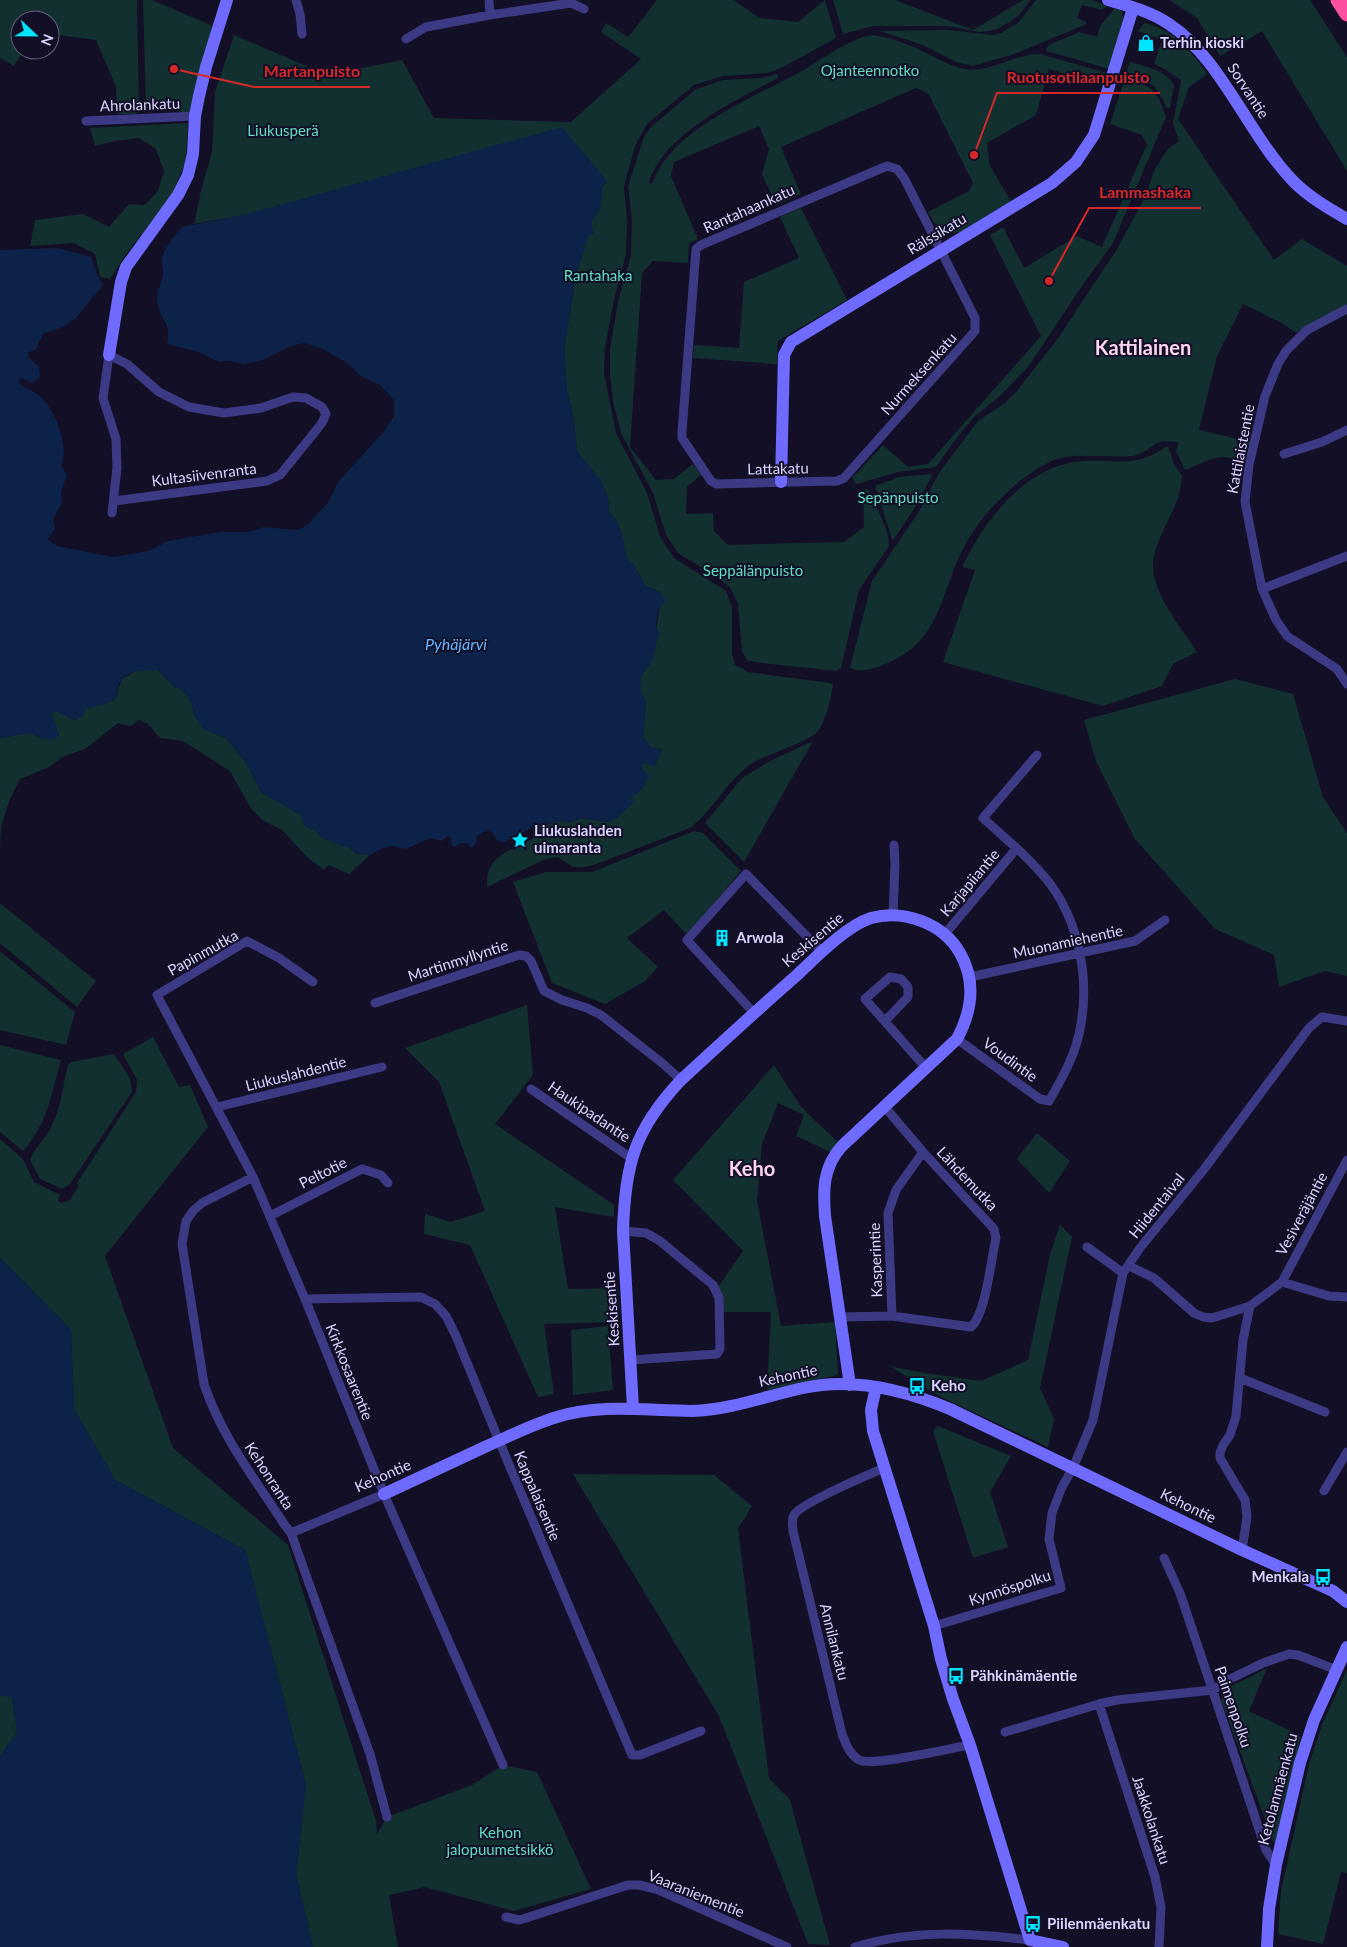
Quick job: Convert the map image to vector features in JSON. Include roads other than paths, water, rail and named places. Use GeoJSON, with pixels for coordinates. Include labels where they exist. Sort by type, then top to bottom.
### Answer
{"type":"FeatureCollection","features":[{"type":"Feature","properties":{"kind":"highway"},"geometry":{"type":"LineString","coordinates":[[1338,0],[1347,14]]}},
{"type":"Feature","properties":{"kind":"street"},"geometry":{"type":"LineString","coordinates":[[112,513],[117,468],[116,439],[103,398],[122,275],[134,253],[184,184],[191,165],[195,116],[206,67],[227,0]]}},
{"type":"Feature","properties":{"kind":"street"},"geometry":{"type":"LineString","coordinates":[[296,0],[300,14],[302,34]]}},
{"type":"Feature","properties":{"kind":"street"},"geometry":{"type":"LineString","coordinates":[[489,0],[490,15]]}},
{"type":"Feature","properties":{"kind":"street","name":"Sorvantie"},"geometry":{"type":"LineString","coordinates":[[1108,0],[1148,12],[1161,19],[1190,41],[1206,58],[1265,147],[1286,174],[1310,196],[1347,219]]}},
{"type":"Feature","properties":{"kind":"street"},"geometry":{"type":"LineString","coordinates":[[406,39],[426,27],[490,15],[570,3],[584,9]]}},
{"type":"Feature","properties":{"kind":"street","name":"Rälssikatu"},"geometry":{"type":"LineString","coordinates":[[781,482],[784,355],[787,346],[1052,184],[1076,162],[1090,142],[1100,119],[1133,8]]}},
{"type":"Feature","properties":{"kind":"street","name":"Ahrolankatu"},"geometry":{"type":"LineString","coordinates":[[86,121],[195,116]]}},
{"type":"Feature","properties":{"kind":"street","name":"Rantahaankatu"},"geometry":{"type":"LineString","coordinates":[[711,481],[682,438],[696,249],[701,245],[786,207],[887,166],[897,169],[904,178],[942,250]]}},
{"type":"Feature","properties":{"kind":"street","name":"Nurmeksenkatu"},"geometry":{"type":"LineString","coordinates":[[844,478],[974,331],[975,318],[942,250]]}},
{"type":"Feature","properties":{"kind":"street","name":"Kattilaistentie"},"geometry":{"type":"LineString","coordinates":[[1347,309],[1319,323],[1298,338],[1278,364],[1265,396],[1249,465],[1245,502],[1262,589],[1269,607],[1287,636],[1336,670],[1347,684]]}},
{"type":"Feature","properties":{"kind":"street","name":"Kultasiivenranta"},"geometry":{"type":"LineString","coordinates":[[109,356],[127,364],[159,392],[189,407],[224,413],[261,408],[293,398],[306,398],[322,407],[326,414],[322,424],[280,475],[267,481],[114,501]]}},
{"type":"Feature","properties":{"kind":"street"},"geometry":{"type":"LineString","coordinates":[[1284,454],[1322,442],[1347,430]]}},
{"type":"Feature","properties":{"kind":"street","name":"Lattakatu"},"geometry":{"type":"LineString","coordinates":[[711,481],[716,484],[837,481],[844,478]]}},
{"type":"Feature","properties":{"kind":"street"},"geometry":{"type":"LineString","coordinates":[[1262,589],[1347,556]]}},
{"type":"Feature","properties":{"kind":"street"},"geometry":{"type":"LineString","coordinates":[[1336,670],[1347,666]]}},
{"type":"Feature","properties":{"kind":"street"},"geometry":{"type":"LineString","coordinates":[[1037,755],[982,818],[1036,867],[1060,900],[1073,929],[1081,954]]}},
{"type":"Feature","properties":{"kind":"street"},"geometry":{"type":"LineString","coordinates":[[893,915],[896,865],[894,845]]}},
{"type":"Feature","properties":{"kind":"street","name":"Karjapiiantie"},"geometry":{"type":"LineString","coordinates":[[945,934],[1016,849]]}},
{"type":"Feature","properties":{"kind":"street"},"geometry":{"type":"LineString","coordinates":[[754,1013],[687,940],[746,874],[822,952]]}},
{"type":"Feature","properties":{"kind":"street","name":"Keskisentie"},"geometry":{"type":"LineString","coordinates":[[633,1408],[632,1360],[623,1231],[626,1180],[631,1158],[638,1142],[655,1111],[681,1080],[822,952],[856,925],[871,918],[893,915],[926,923],[945,934],[960,954],[970,977],[970,1003],[963,1027],[957,1039],[835,1154],[829,1165],[824,1183],[825,1216],[850,1385]]}},
{"type":"Feature","properties":{"kind":"street","name":"Muonamiehentie"},"geometry":{"type":"LineString","coordinates":[[970,977],[1135,941],[1166,920]]}},
{"type":"Feature","properties":{"kind":"street","name":"Papinmutka"},"geometry":{"type":"LineString","coordinates":[[157,995],[247,941],[279,958],[313,982]]}},
{"type":"Feature","properties":{"kind":"street","name":"Voudintie"},"geometry":{"type":"LineString","coordinates":[[957,1039],[1040,1099],[1048,1101],[1065,1074],[1081,1024],[1083,997],[1081,954]]}},
{"type":"Feature","properties":{"kind":"street","name":"Martinmyllyntie"},"geometry":{"type":"LineString","coordinates":[[375,1003],[519,955],[526,956],[531,962],[544,991],[601,1015],[681,1080]]}},
{"type":"Feature","properties":{"kind":"street"},"geometry":{"type":"LineString","coordinates":[[886,1021],[908,998],[908,987],[901,979],[890,977],[865,999],[926,1068]]}},
{"type":"Feature","properties":{"kind":"street","name":"Kirkkosaarentie"},"geometry":{"type":"LineString","coordinates":[[157,995],[253,1177],[384,1494],[503,1765]]}},
{"type":"Feature","properties":{"kind":"street","name":"Hiidentaival"},"geometry":{"type":"LineString","coordinates":[[1073,1468],[1093,1420],[1126,1270],[1140,1248],[1205,1168],[1309,1028],[1322,1017],[1347,1021]]}},
{"type":"Feature","properties":{"kind":"street","name":"Liukuslahdentie"},"geometry":{"type":"LineString","coordinates":[[217,1107],[382,1067]]}},
{"type":"Feature","properties":{"kind":"street","name":"Haukipadantie"},"geometry":{"type":"LineString","coordinates":[[532,1090],[631,1158]]}},
{"type":"Feature","properties":{"kind":"street","name":"Lähdemutka"},"geometry":{"type":"LineString","coordinates":[[839,1317],[892,1316],[971,1327],[976,1322],[981,1310],[996,1238],[994,1229],[923,1152],[884,1106]]}},
{"type":"Feature","properties":{"kind":"street","name":"Kasperintie"},"geometry":{"type":"LineString","coordinates":[[892,1316],[888,1213],[896,1190],[923,1152]]}},
{"type":"Feature","properties":{"kind":"street","name":"Vesiveräjäntie"},"geometry":{"type":"LineString","coordinates":[[1282,1282],[1347,1160]]}},
{"type":"Feature","properties":{"kind":"street","name":"Peltotie"},"geometry":{"type":"LineString","coordinates":[[270,1216],[362,1169],[381,1175],[388,1183]]}},
{"type":"Feature","properties":{"kind":"street","name":"Kehonranta"},"geometry":{"type":"LineString","coordinates":[[253,1177],[202,1203],[186,1221],[182,1244],[204,1384],[226,1435],[291,1533],[370,1754],[386,1818]]}},
{"type":"Feature","properties":{"kind":"street"},"geometry":{"type":"LineString","coordinates":[[623,1231],[646,1233],[660,1242],[712,1286],[719,1298],[720,1349],[717,1354],[632,1360]]}},
{"type":"Feature","properties":{"kind":"street"},"geometry":{"type":"LineString","coordinates":[[1087,1247],[1126,1270],[1154,1278],[1194,1313],[1204,1317],[1212,1318],[1250,1306],[1282,1282],[1329,1296],[1347,1298]]}},
{"type":"Feature","properties":{"kind":"street","name":"Kappalaisentie"},"geometry":{"type":"LineString","coordinates":[[305,1299],[421,1297],[435,1304],[446,1316],[632,1755],[640,1756],[700,1731]]}},
{"type":"Feature","properties":{"kind":"street"},"geometry":{"type":"LineString","coordinates":[[1242,1550],[1247,1517],[1245,1500],[1220,1458],[1220,1454],[1223,1445],[1230,1435],[1236,1416],[1243,1340],[1250,1306]]}},
{"type":"Feature","properties":{"kind":"street"},"geometry":{"type":"LineString","coordinates":[[1240,1378],[1325,1412]]}},
{"type":"Feature","properties":{"kind":"street","name":"Kehontie"},"geometry":{"type":"LineString","coordinates":[[291,1533],[384,1494],[556,1417],[580,1411],[633,1408],[693,1411],[739,1404],[805,1387],[825,1384],[850,1385],[903,1392],[933,1402],[1242,1550],[1333,1591],[1347,1602]]}},
{"type":"Feature","properties":{"kind":"street"},"geometry":{"type":"LineString","coordinates":[[876,1387],[871,1404],[871,1423],[934,1626],[941,1659],[953,1699],[970,1745],[1025,1942]]}},
{"type":"Feature","properties":{"kind":"street"},"geometry":{"type":"LineString","coordinates":[[1324,1491],[1347,1452]]}},
{"type":"Feature","properties":{"kind":"street","name":"Annilankatu"},"geometry":{"type":"LineString","coordinates":[[884,1468],[800,1509],[792,1520],[793,1531],[842,1734],[848,1750],[860,1760],[877,1762],[970,1745]]}},
{"type":"Feature","properties":{"kind":"street","name":"Kynnöspolku"},"geometry":{"type":"LineString","coordinates":[[934,1626],[1061,1588],[1049,1539],[1050,1522],[1062,1486],[1073,1468]]}},
{"type":"Feature","properties":{"kind":"street","name":"Paimenpolku"},"geometry":{"type":"LineString","coordinates":[[1164,1558],[1180,1593],[1266,1850],[1276,1865]]}},
{"type":"Feature","properties":{"kind":"street","name":"Kehontie"},"geometry":{"type":"LineString","coordinates":[[1333,1591],[1347,1593]]}},
{"type":"Feature","properties":{"kind":"street","name":"Ketolanmäenkatu"},"geometry":{"type":"LineString","coordinates":[[1267,1947],[1269,1909],[1276,1865],[1300,1764],[1313,1722],[1347,1647]]}},
{"type":"Feature","properties":{"kind":"street"},"geometry":{"type":"LineString","coordinates":[[1005,1732],[1099,1704],[1138,1697],[1213,1690],[1262,1663],[1289,1654],[1298,1655],[1337,1670]]}},
{"type":"Feature","properties":{"kind":"street","name":"Jaakkolankatu"},"geometry":{"type":"LineString","coordinates":[[1099,1704],[1155,1877],[1161,1907],[1159,1947]]}},
{"type":"Feature","properties":{"kind":"street","name":"Vaaraniementie"},"geometry":{"type":"LineString","coordinates":[[506,1917],[519,1920],[623,1887],[639,1885],[656,1889],[787,1947]]}},
{"type":"Feature","properties":{"kind":"street"},"geometry":{"type":"LineString","coordinates":[[855,1947],[896,1937],[929,1933],[966,1934],[1062,1947]]}},
{"type":"Feature","properties":{"kind":"water","name":"Pyhäjärvi"},"geometry":{"type":"Polygon","coordinates":[[[562,127],[607,181],[602,187],[601,206],[591,223],[594,233],[588,236],[576,275],[564,350],[567,390],[574,420],[577,451],[601,481],[608,497],[609,512],[616,520],[622,534],[627,558],[633,564],[646,586],[661,593],[665,602],[658,610],[656,626],[659,633],[653,659],[641,676],[641,693],[646,701],[643,737],[650,747],[662,750],[655,766],[644,763],[641,766],[648,776],[643,788],[632,797],[633,803],[617,818],[607,822],[581,818],[571,822],[561,821],[533,827],[505,842],[497,841],[492,832],[488,830],[478,835],[475,845],[471,848],[467,843],[452,846],[450,837],[447,836],[442,841],[431,838],[406,849],[394,846],[383,848],[370,855],[357,854],[349,847],[344,847],[321,837],[315,830],[305,826],[301,815],[261,792],[246,763],[226,738],[203,729],[194,714],[192,704],[182,689],[175,687],[158,670],[129,674],[121,681],[114,700],[106,704],[86,708],[82,717],[75,720],[56,711],[51,714],[59,735],[55,739],[44,739],[30,733],[0,738],[0,250],[58,248],[91,257],[103,285],[76,318],[65,326],[43,334],[36,350],[29,352],[28,357],[39,367],[40,377],[33,383],[21,378],[18,382],[38,395],[46,403],[60,429],[64,449],[61,465],[67,475],[61,492],[62,503],[53,520],[55,529],[48,539],[57,546],[113,557],[149,551],[168,541],[220,532],[248,532],[264,527],[298,530],[309,524],[328,503],[338,482],[386,429],[394,416],[394,400],[380,385],[361,376],[347,363],[323,349],[304,343],[291,346],[263,360],[245,364],[229,361],[219,362],[198,352],[167,344],[168,327],[161,314],[157,298],[163,274],[162,259],[167,246],[182,227],[243,215],[562,127]]]}},
{"type":"Feature","properties":{"kind":"water"},"geometry":{"type":"Polygon","coordinates":[[[0,1258],[71,1330],[74,1409],[115,1480],[245,1550],[306,1785],[296,1874],[313,1947],[0,1947],[0,1756],[17,1733],[12,1697],[0,1696],[0,1258]]]}},
{"type":"Feature","properties":{"kind":"place","name":"Terhin kioski"},"geometry":{"type":"Point","coordinates":[1146,43]}},
{"type":"Feature","properties":{"kind":"place","name":"Martanpuisto"},"geometry":{"type":"Point","coordinates":[174,69]}},
{"type":"Feature","properties":{"kind":"place","name":"Ruotusotilaanpuisto"},"geometry":{"type":"Point","coordinates":[974,155]}},
{"type":"Feature","properties":{"kind":"place","name":"Lammashaka"},"geometry":{"type":"Point","coordinates":[1049,281]}},
{"type":"Feature","properties":{"kind":"place","name":"Liukuslahden uimaranta"},"geometry":{"type":"Point","coordinates":[520,840]}},
{"type":"Feature","properties":{"kind":"place","name":"Arwola"},"geometry":{"type":"Point","coordinates":[722,938]}},
{"type":"Feature","properties":{"kind":"place","name":"Keho"},"geometry":{"type":"Point","coordinates":[917,1386]}},
{"type":"Feature","properties":{"kind":"place","name":"Menkala"},"geometry":{"type":"Point","coordinates":[1323,1577]}},
{"type":"Feature","properties":{"kind":"place","name":"Pähkinämäentie"},"geometry":{"type":"Point","coordinates":[956,1676]}},
{"type":"Feature","properties":{"kind":"place","name":"Piilenmäenkatu"},"geometry":{"type":"Point","coordinates":[1033,1924]}},
{"type":"Feature","properties":{"kind":"district","name":"Kattilainen"},"geometry":{"type":"Point","coordinates":[1143,348]}},
{"type":"Feature","properties":{"kind":"district","name":"Keho"},"geometry":{"type":"Point","coordinates":[752,1169]}},
{"type":"Feature","properties":{"kind":"park label","name":"Ojanteennotko"},"geometry":{"type":"Point","coordinates":[870,71]}},
{"type":"Feature","properties":{"kind":"park label","name":"Liukusperä"},"geometry":{"type":"Point","coordinates":[283,131]}},
{"type":"Feature","properties":{"kind":"park label","name":"Rantahaka"},"geometry":{"type":"Point","coordinates":[598,276]}},
{"type":"Feature","properties":{"kind":"park label","name":"Sepänpuisto"},"geometry":{"type":"Point","coordinates":[898,498]}},
{"type":"Feature","properties":{"kind":"park label","name":"Seppälänpuisto"},"geometry":{"type":"Point","coordinates":[753,571]}},
{"type":"Feature","properties":{"kind":"park label","name":"Kehon jalopuumetsikkö"},"geometry":{"type":"Point","coordinates":[500,1842]}}]}
